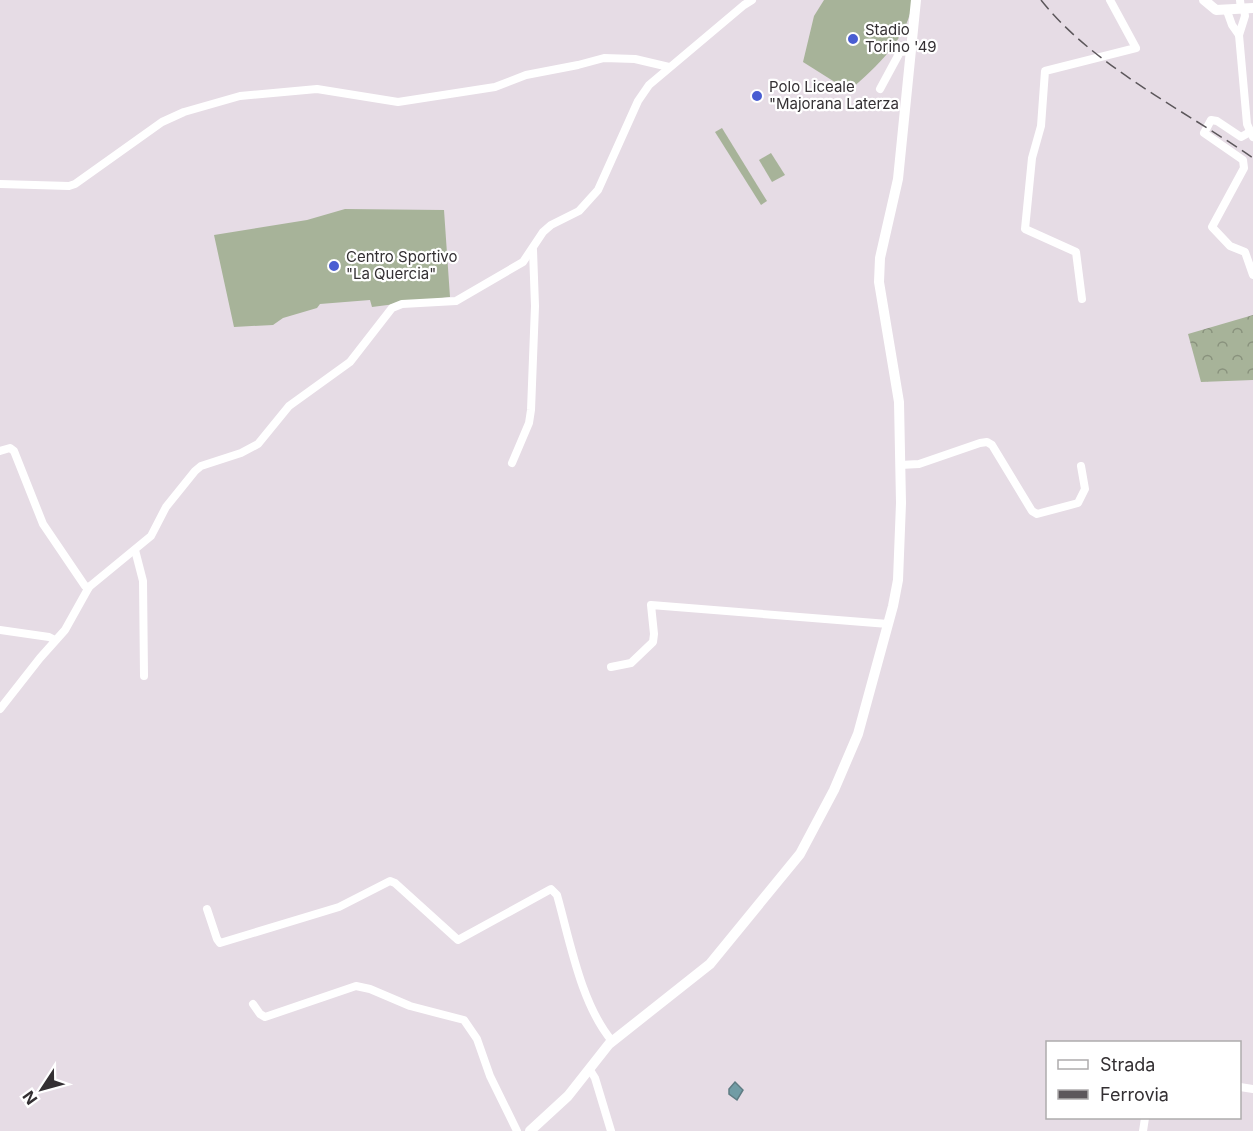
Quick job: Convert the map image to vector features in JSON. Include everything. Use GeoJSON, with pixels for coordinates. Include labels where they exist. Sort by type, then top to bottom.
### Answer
{"type":"FeatureCollection","features":[{"type":"Feature","properties":{"kind":"main road"},"geometry":{"type":"LineString","coordinates":[[530,1131],[568,1096],[612,1041],[710,964],[800,854],[824,812],[858,734],[898,580],[901,525],[899,402],[879,282],[880,258],[897,179],[916,0]]}},
{"type":"Feature","properties":{"kind":"main road"},"geometry":{"type":"LineString","coordinates":[[1204,0],[1216,10],[1227,11],[1245,6]]}},
{"type":"Feature","properties":{"kind":"street"},"geometry":{"type":"LineString","coordinates":[[0,709],[65,630],[89,587],[151,536],[166,507],[195,471],[201,466],[241,453],[258,444],[289,406],[350,362],[392,308],[402,304],[456,301],[518,266],[533,250],[547,228],[579,211],[598,190],[638,101],[655,78],[752,0]]}},
{"type":"Feature","properties":{"kind":"street"},"geometry":{"type":"LineString","coordinates":[[1082,299],[1076,252],[1025,229],[1028,188],[1032,158],[1041,126],[1044,71],[1136,48],[1110,0]]}},
{"type":"Feature","properties":{"kind":"street"},"geometry":{"type":"LineString","coordinates":[[1245,6],[1245,16],[1239,35],[1251,132],[1241,137],[1217,121],[1211,120],[1204,133],[1244,160],[1244,168],[1212,227],[1230,246],[1245,252],[1253,275]]}},
{"type":"Feature","properties":{"kind":"street"},"geometry":{"type":"LineString","coordinates":[[1227,11],[1239,35]]}},
{"type":"Feature","properties":{"kind":"street"},"geometry":{"type":"LineString","coordinates":[[880,89],[900,52],[911,51]]}},
{"type":"Feature","properties":{"kind":"street"},"geometry":{"type":"LineString","coordinates":[[0,184],[69,186],[75,184],[162,122],[184,112],[240,96],[317,89],[398,102],[495,87],[526,75],[604,58],[634,59],[669,67]]}},
{"type":"Feature","properties":{"kind":"street"},"geometry":{"type":"LineString","coordinates":[[512,463],[531,410],[535,306],[533,250]]}},
{"type":"Feature","properties":{"kind":"street"},"geometry":{"type":"LineString","coordinates":[[900,465],[919,464],[987,442],[992,445],[1032,511],[1037,514],[1078,503],[1085,489],[1081,466]]}},
{"type":"Feature","properties":{"kind":"street"},"geometry":{"type":"LineString","coordinates":[[0,451],[10,448],[14,451],[43,524],[65,559],[85,586],[89,587]]}},
{"type":"Feature","properties":{"kind":"street"},"geometry":{"type":"LineString","coordinates":[[135,550],[143,581],[144,676]]}},
{"type":"Feature","properties":{"kind":"street"},"geometry":{"type":"LineString","coordinates":[[611,667],[630,663],[653,642],[651,605],[888,624]]}},
{"type":"Feature","properties":{"kind":"street"},"geometry":{"type":"LineString","coordinates":[[0,630],[49,637],[55,640]]}},
{"type":"Feature","properties":{"kind":"street"},"geometry":{"type":"LineString","coordinates":[[207,909],[220,943],[339,907],[390,881],[458,940],[551,889],[557,895],[578,966],[596,1015],[612,1041]]}},
{"type":"Feature","properties":{"kind":"street"},"geometry":{"type":"LineString","coordinates":[[253,1004],[265,1017],[356,986],[370,989],[410,1006],[458,1017],[473,1031],[490,1076],[518,1131]]}},
{"type":"Feature","properties":{"kind":"street"},"geometry":{"type":"LineString","coordinates":[[590,1070],[595,1078],[611,1131]]}},
{"type":"Feature","properties":{"kind":"green space","name":"Stadio Torino '49"},"geometry":{"type":"Polygon","coordinates":[[[824,0],[913,0],[905,27],[890,51],[849,91],[803,62],[814,16],[824,0]]]}},
{"type":"Feature","properties":{"kind":"green space"},"geometry":{"type":"Polygon","coordinates":[[[722,128],[767,201],[761,205],[715,132],[722,128]]]}},
{"type":"Feature","properties":{"kind":"green space"},"geometry":{"type":"Polygon","coordinates":[[[771,153],[785,175],[772,182],[759,160],[771,153]]]}},
{"type":"Feature","properties":{"kind":"green space","name":"Centro Sportivo \"La Quercia\""},"geometry":{"type":"Polygon","coordinates":[[[345,209],[444,210],[450,297],[372,307],[370,300],[320,304],[317,308],[283,318],[273,325],[234,327],[214,235],[307,220],[345,209]]]}},
{"type":"Feature","properties":{"kind":"green space"},"geometry":{"type":"Polygon","coordinates":[[[1253,315],[1253,380],[1201,382],[1188,334],[1253,315]]]}},
{"type":"Feature","properties":{"kind":"water"},"geometry":{"type":"Polygon","coordinates":[[[735,1082],[743,1090],[737,1100],[729,1094],[729,1089],[735,1082]]]}},
{"type":"Feature","properties":{"kind":"railway"},"geometry":{"type":"LineString","coordinates":[[1041,0],[1086,46],[1141,86],[1253,158]]}},
{"type":"Feature","properties":{"kind":"place","name":"Stadio Torino '49"},"geometry":{"type":"Point","coordinates":[853,39]}},
{"type":"Feature","properties":{"kind":"place","name":"Polo Liceale \"Majorana Laterza"},"geometry":{"type":"Point","coordinates":[757,96]}},
{"type":"Feature","properties":{"kind":"place","name":"Centro Sportivo \"La Quercia\""},"geometry":{"type":"Point","coordinates":[334,266]}}]}
